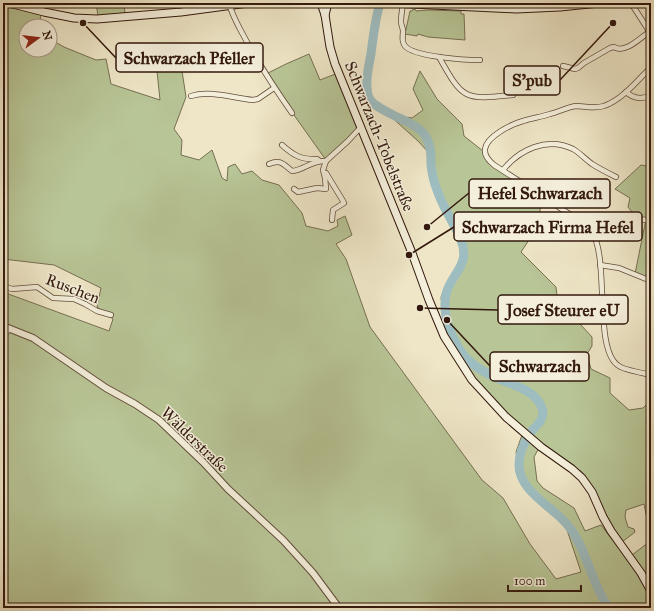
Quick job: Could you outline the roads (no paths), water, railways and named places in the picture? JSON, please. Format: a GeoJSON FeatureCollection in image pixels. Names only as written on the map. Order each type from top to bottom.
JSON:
{"type":"FeatureCollection","features":[{"type":"Feature","properties":{"kind":"main road"},"geometry":{"type":"LineString","coordinates":[[9,3],[44,12],[85,19],[112,18],[248,3]]}},
{"type":"Feature","properties":{"kind":"main road","name":"Schwarzach-Tobelstraße"},"geometry":{"type":"LineString","coordinates":[[320,3],[325,15],[330,47],[335,64],[410,247],[444,336],[472,380],[497,409],[520,430],[541,447],[572,468],[582,478],[592,492],[611,532],[641,573],[651,591]]}},
{"type":"Feature","properties":{"kind":"main road","name":"Schwarzach-Tobelstraße"},"geometry":{"type":"LineString","coordinates":[[325,15],[328,3]]}},
{"type":"Feature","properties":{"kind":"main road"},"geometry":{"type":"LineString","coordinates":[[392,3],[516,6],[596,3]]}},
{"type":"Feature","properties":{"kind":"street"},"geometry":{"type":"LineString","coordinates":[[563,66],[575,69],[578,68],[610,48],[614,47],[617,49],[624,49],[650,33],[631,3]]}},
{"type":"Feature","properties":{"kind":"street"},"geometry":{"type":"LineString","coordinates":[[403,4],[401,21],[403,31],[402,37],[405,46],[414,51],[439,57],[463,60],[480,60]]}},
{"type":"Feature","properties":{"kind":"street"},"geometry":{"type":"LineString","coordinates":[[230,6],[246,41],[274,88],[292,113]]}},
{"type":"Feature","properties":{"kind":"street"},"geometry":{"type":"LineString","coordinates":[[439,57],[450,77],[458,89],[463,93],[477,98],[513,95]]}},
{"type":"Feature","properties":{"kind":"street"},"geometry":{"type":"LineString","coordinates":[[651,67],[626,92],[610,103],[601,107],[576,106],[523,121],[501,131],[494,136],[488,143],[485,150],[488,159],[494,165],[571,215],[591,230],[598,252],[600,265],[606,342],[613,361],[621,368],[651,375]]}},
{"type":"Feature","properties":{"kind":"street"},"geometry":{"type":"LineString","coordinates":[[191,96],[201,93],[210,93],[253,100],[258,99],[274,88]]}},
{"type":"Feature","properties":{"kind":"street"},"geometry":{"type":"LineString","coordinates":[[626,92],[635,98],[651,96]]}},
{"type":"Feature","properties":{"kind":"street"},"geometry":{"type":"LineString","coordinates":[[294,189],[298,192],[317,188],[326,189],[323,170],[326,163],[361,127]]}},
{"type":"Feature","properties":{"kind":"street"},"geometry":{"type":"LineString","coordinates":[[502,170],[510,160],[536,146],[557,143],[574,149],[591,163],[616,178]]}},
{"type":"Feature","properties":{"kind":"street"},"geometry":{"type":"LineString","coordinates":[[282,145],[292,154],[300,158],[317,158],[326,163]]}},
{"type":"Feature","properties":{"kind":"street"},"geometry":{"type":"LineString","coordinates":[[269,164],[282,162],[292,171],[320,161]]}},
{"type":"Feature","properties":{"kind":"street"},"geometry":{"type":"LineString","coordinates":[[326,163],[327,175],[344,201],[344,203],[333,210],[332,220]]}},
{"type":"Feature","properties":{"kind":"street"},"geometry":{"type":"LineString","coordinates":[[591,230],[604,230],[634,218],[651,221]]}},
{"type":"Feature","properties":{"kind":"street"},"geometry":{"type":"LineString","coordinates":[[600,265],[618,268],[651,282]]}},
{"type":"Feature","properties":{"kind":"street","name":"Ruschen"},"geometry":{"type":"LineString","coordinates":[[3,286],[18,289],[37,287],[53,298],[74,299],[96,311],[111,314]]}},
{"type":"Feature","properties":{"kind":"street"},"geometry":{"type":"LineString","coordinates":[[3,334],[7,332],[6,327]]}},
{"type":"Feature","properties":{"kind":"street","name":"Wälderstraße"},"geometry":{"type":"LineString","coordinates":[[6,327],[33,338],[106,388],[135,404],[159,420],[200,459],[228,489],[283,540],[313,573],[339,608]]}},
{"type":"Feature","properties":{"kind":"waterway"},"geometry":{"type":"LineString","coordinates":[[380,3],[375,22],[368,70],[367,92],[373,103],[381,109],[420,130],[426,137],[429,144],[431,168],[435,184],[442,203],[461,240],[464,256],[446,294],[445,309],[450,331],[463,355],[471,363],[501,380],[522,388],[534,396],[539,402],[542,408],[543,416],[526,440],[519,460],[520,473],[529,490],[560,517],[573,532],[584,554],[597,587],[609,608]]}},
{"type":"Feature","properties":{"kind":"place","name":"Schwarzach Pfeller"},"geometry":{"type":"Point","coordinates":[83,23]}},
{"type":"Feature","properties":{"kind":"place","name":"S'pub"},"geometry":{"type":"Point","coordinates":[613,23]}},
{"type":"Feature","properties":{"kind":"place","name":"Hefel Schwarzach"},"geometry":{"type":"Point","coordinates":[427,227]}},
{"type":"Feature","properties":{"kind":"place","name":"Schwarzach Firma Hefel"},"geometry":{"type":"Point","coordinates":[409,255]}},
{"type":"Feature","properties":{"kind":"place","name":"Josef Steurer eU"},"geometry":{"type":"Point","coordinates":[420,308]}},
{"type":"Feature","properties":{"kind":"place","name":"Schwarzach"},"geometry":{"type":"Point","coordinates":[447,320]}}]}
